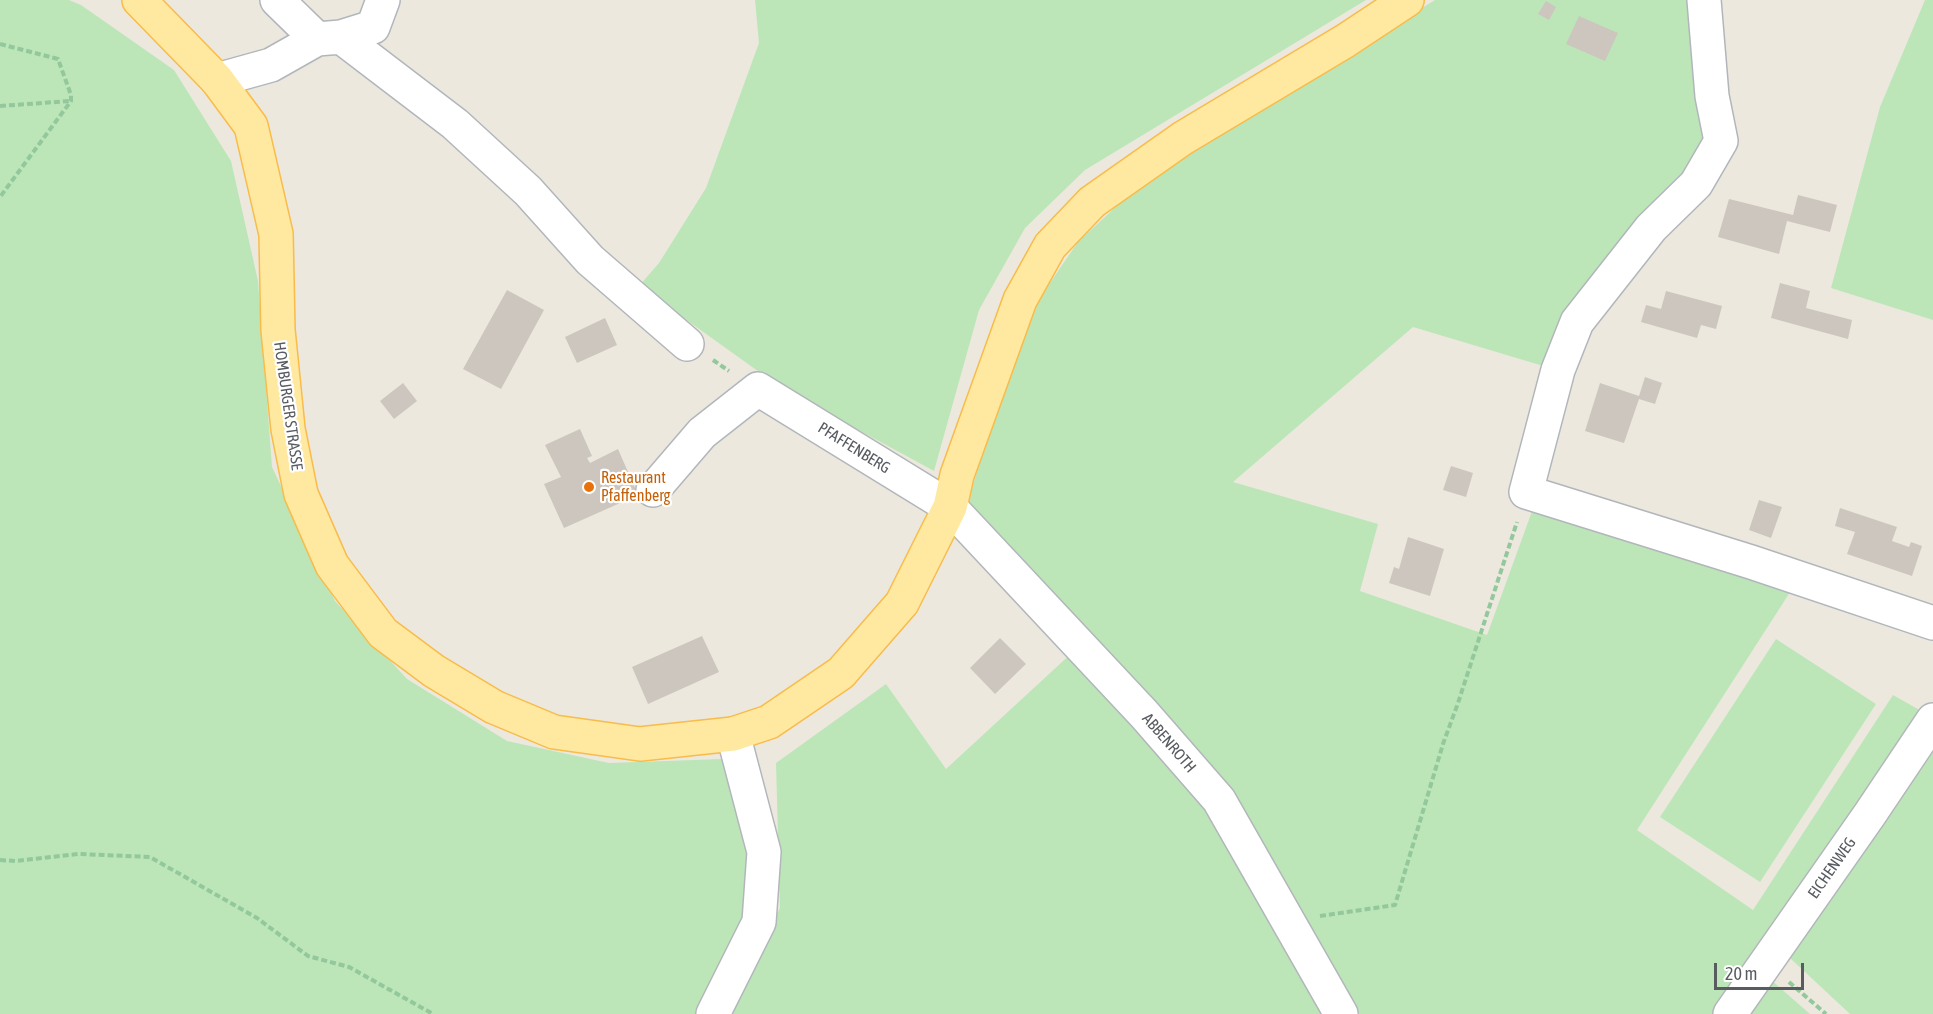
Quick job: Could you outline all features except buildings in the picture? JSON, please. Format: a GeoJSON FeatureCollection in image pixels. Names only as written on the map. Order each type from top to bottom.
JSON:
{"type":"FeatureCollection","features":[{"type":"Feature","properties":{"kind":"main road","name":"HOMBURGER STRASSE"},"geometry":{"type":"LineString","coordinates":[[139,0],[217,80],[251,126],[276,234],[278,330],[288,429],[301,494],[332,566],[383,633],[434,670],[494,707],[554,732],[640,744],[733,734],[769,722],[840,673],[902,603],[950,507],[957,475],[1020,300],[1050,246],[1092,202],[1183,138],[1345,41],[1407,0]]}},
{"type":"Feature","properties":{"kind":"street"},"geometry":{"type":"LineString","coordinates":[[306,19],[373,27],[383,0]]}},
{"type":"Feature","properties":{"kind":"street"},"geometry":{"type":"LineString","coordinates":[[1704,0],[1712,96],[1721,141],[1696,184],[1651,228],[1576,322],[1558,370],[1526,492],[1750,562],[1933,623]]}},
{"type":"Feature","properties":{"kind":"street"},"geometry":{"type":"LineString","coordinates":[[217,80],[271,65],[306,19]]}},
{"type":"Feature","properties":{"kind":"street"},"geometry":{"type":"LineString","coordinates":[[306,19],[455,124],[528,191],[590,260],[687,344]]}},
{"type":"Feature","properties":{"kind":"street"},"geometry":{"type":"LineString","coordinates":[[653,490],[702,433],[758,389]]}},
{"type":"Feature","properties":{"kind":"street","name":"PFAFFENBERG"},"geometry":{"type":"LineString","coordinates":[[758,389],[950,507]]}},
{"type":"Feature","properties":{"kind":"street","name":"ABBENROTH"},"geometry":{"type":"LineString","coordinates":[[950,507],[1144,714],[1219,800],[1341,1014]]}},
{"type":"Feature","properties":{"kind":"street","name":"EICHENWEG"},"geometry":{"type":"LineString","coordinates":[[1730,1014],[1933,720]]}},
{"type":"Feature","properties":{"kind":"street"},"geometry":{"type":"LineString","coordinates":[[713,1014],[759,922],[760,910],[764,852],[733,734]]}},
{"type":"Feature","properties":{"kind":"path"},"geometry":{"type":"LineString","coordinates":[[0,44],[58,59],[71,95],[71,101],[0,197]]}},
{"type":"Feature","properties":{"kind":"path"},"geometry":{"type":"LineString","coordinates":[[0,106],[71,101]]}},
{"type":"Feature","properties":{"kind":"path"},"geometry":{"type":"LineString","coordinates":[[687,344],[758,389]]}},
{"type":"Feature","properties":{"kind":"path"},"geometry":{"type":"LineString","coordinates":[[1288,921],[1395,905],[1443,744],[1526,492]]}},
{"type":"Feature","properties":{"kind":"path"},"geometry":{"type":"LineString","coordinates":[[0,860],[15,861],[78,854],[150,857],[257,918],[308,957],[349,967],[433,1014]]}},
{"type":"Feature","properties":{"kind":"path"},"geometry":{"type":"LineString","coordinates":[[1766,961],[1826,1014]]}},
{"type":"Feature","properties":{"kind":"green space"},"geometry":{"type":"Polygon","coordinates":[[[0,0],[69,0],[81,5],[174,70],[231,161],[258,281],[272,467],[335,601],[407,679],[507,741],[609,763],[722,759],[753,845],[751,923],[702,1014],[0,1014],[0,0]]]}},
{"type":"Feature","properties":{"kind":"green space"},"geometry":{"type":"Polygon","coordinates":[[[755,0],[1366,0],[1085,170],[1025,228],[979,310],[934,471],[783,389],[639,286],[659,263],[706,188],[759,43],[755,0]]]}},
{"type":"Feature","properties":{"kind":"green space"},"geometry":{"type":"Polygon","coordinates":[[[1435,0],[1697,0],[1715,140],[1550,368],[1413,327],[1233,482],[1378,524],[1360,591],[1487,635],[1535,503],[1794,586],[1637,830],[1753,910],[1893,695],[1923,712],[1754,965],[1810,1014],[721,1014],[780,908],[776,763],[886,684],[946,769],[1088,638],[966,507],[1025,319],[1078,242],[1150,175],[1435,0]]]}},
{"type":"Feature","properties":{"kind":"green space"},"geometry":{"type":"Polygon","coordinates":[[[1925,0],[1933,0],[1933,320],[1831,288],[1880,107],[1925,0]]]}},
{"type":"Feature","properties":{"kind":"green space"},"geometry":{"type":"Polygon","coordinates":[[[1776,639],[1876,704],[1760,882],[1660,817],[1776,639]]]}},
{"type":"Feature","properties":{"kind":"green space"},"geometry":{"type":"Polygon","coordinates":[[[1933,709],[1933,1014],[1850,1014],[1776,945],[1933,709]]]}},
{"type":"Feature","properties":{"kind":"place","name":"Restaurant Pfaffenberg"},"geometry":{"type":"Point","coordinates":[589,487]}}]}
